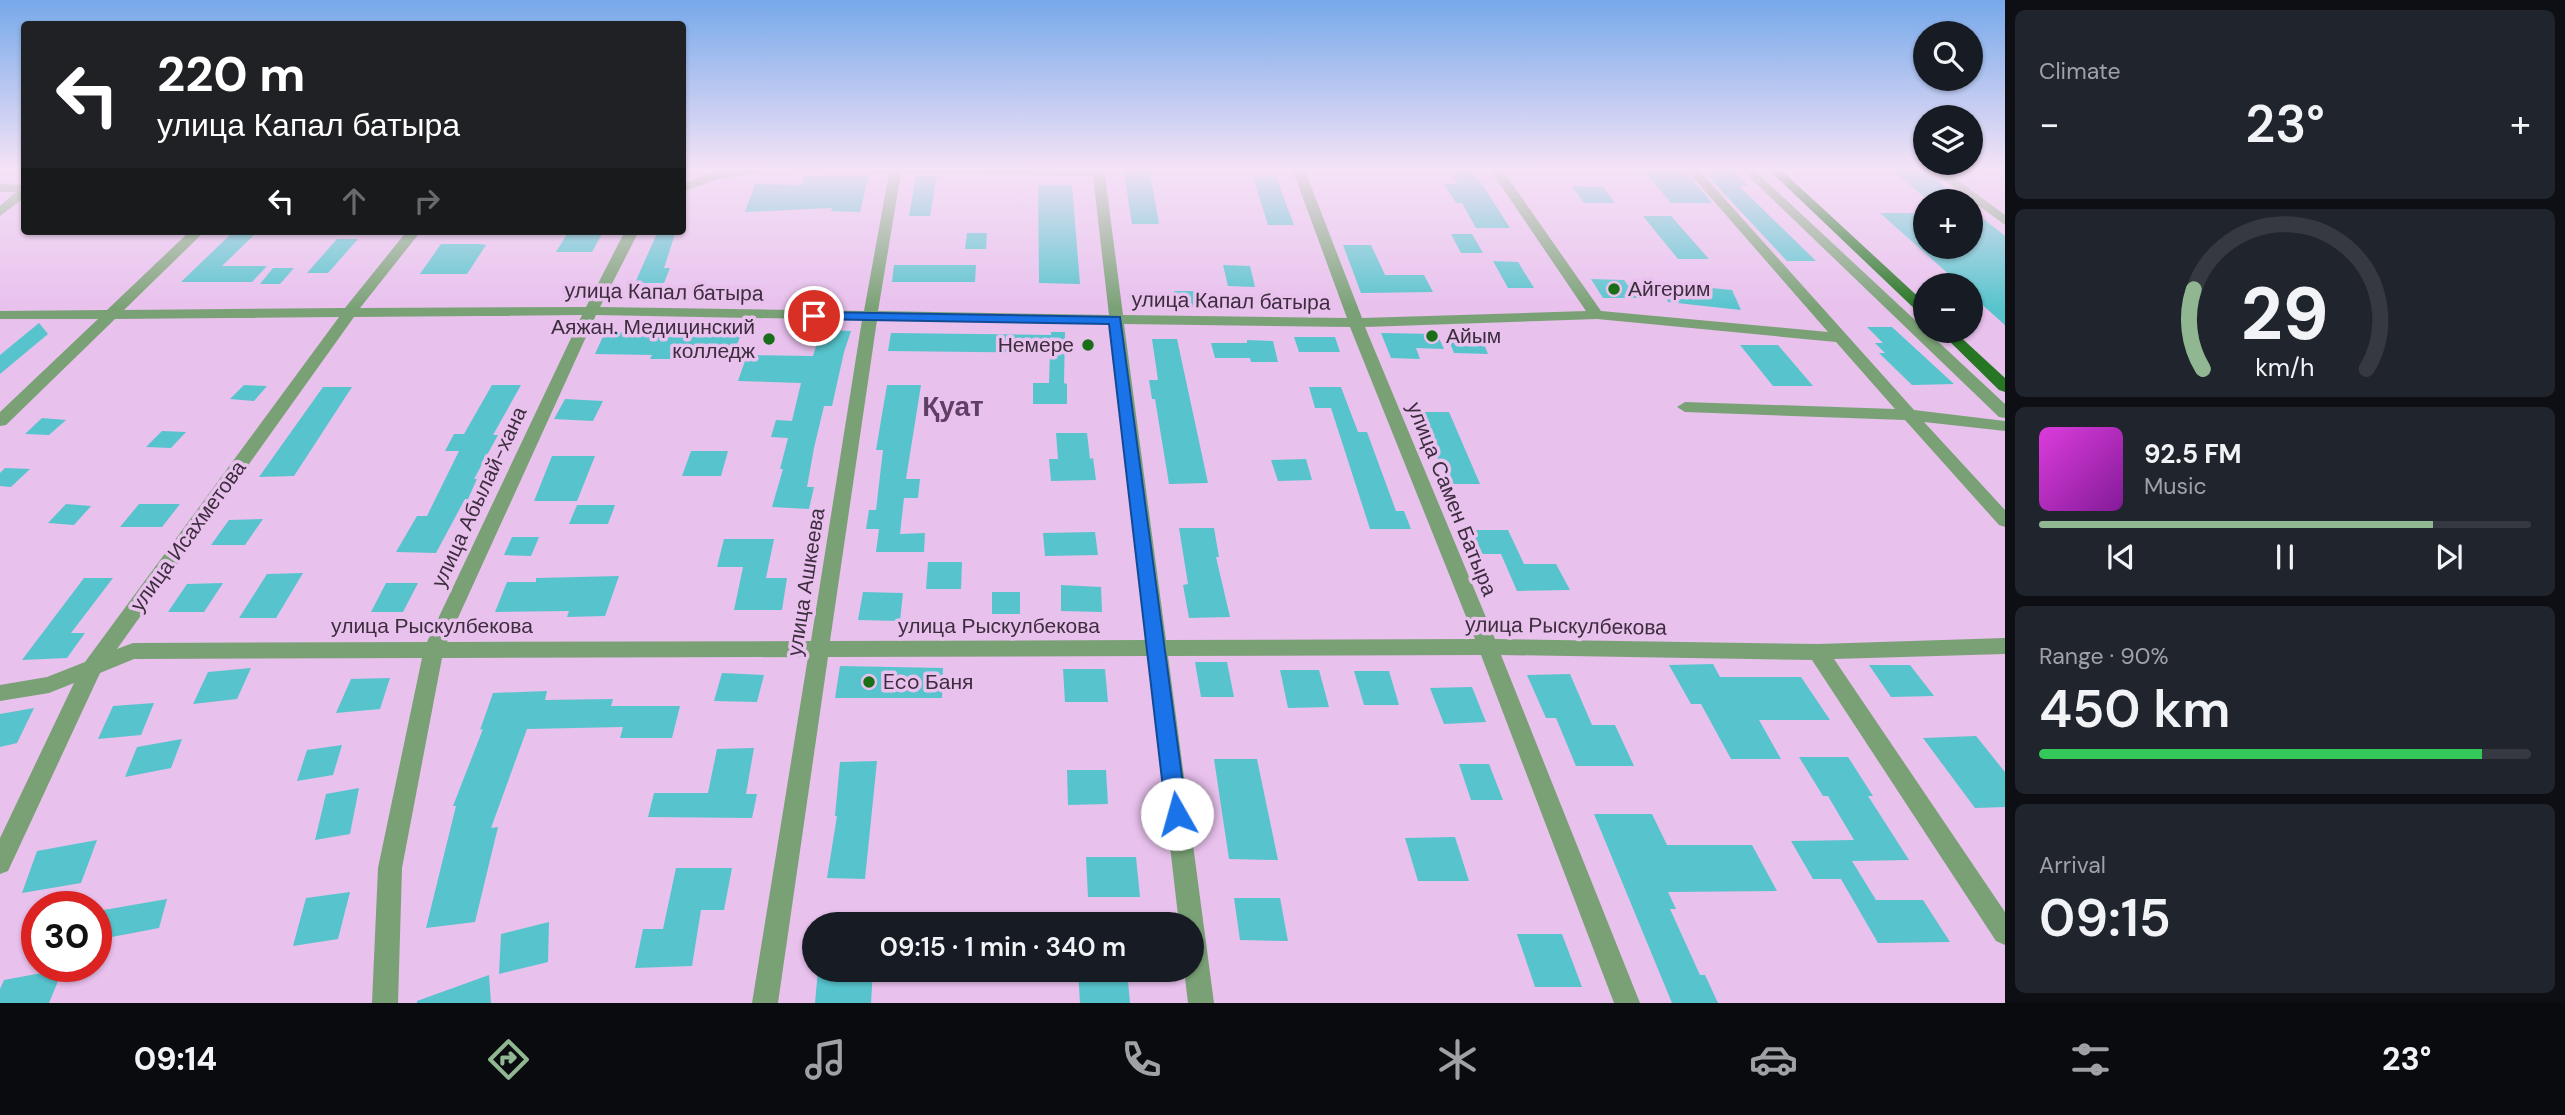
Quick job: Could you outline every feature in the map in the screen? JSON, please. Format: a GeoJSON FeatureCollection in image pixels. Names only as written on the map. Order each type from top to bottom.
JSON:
{"type":"FeatureCollection","features":[{"type":"Feature","properties":{"kind":"main road"},"geometry":{"type":"LineString","coordinates":[[1823,215],[1913,300]]}},
{"type":"Feature","properties":{"kind":"main road"},"geometry":{"type":"LineString","coordinates":[[1959,343],[2005,387]]}},
{"type":"Feature","properties":{"kind":"street","name":"улица Ашкеева"},"geometry":{"type":"LineString","coordinates":[[765,1003],[888,215]]}},
{"type":"Feature","properties":{"kind":"street"},"geometry":{"type":"LineString","coordinates":[[1103,215],[1189,912]]}},
{"type":"Feature","properties":{"kind":"street","name":"улица Самен Батыра"},"geometry":{"type":"LineString","coordinates":[[1316,215],[1356,323],[1488,647],[1626,1003]]}},
{"type":"Feature","properties":{"kind":"street"},"geometry":{"type":"LineString","coordinates":[[1527,215],[1577,290],[1598,315]]}},
{"type":"Feature","properties":{"kind":"street"},"geometry":{"type":"LineString","coordinates":[[1733,215],[2005,521]]}},
{"type":"Feature","properties":{"kind":"street"},"geometry":{"type":"LineString","coordinates":[[1796,215],[2005,413]]}},
{"type":"Feature","properties":{"kind":"street"},"geometry":{"type":"LineString","coordinates":[[0,421],[194,235]]}},
{"type":"Feature","properties":{"kind":"street","name":"улица Исахметова"},"geometry":{"type":"LineString","coordinates":[[0,863],[92,668],[350,312],[411,235]]}},
{"type":"Feature","properties":{"kind":"street","name":"улица Абылай-хана"},"geometry":{"type":"LineString","coordinates":[[385,1003],[390,868],[434,648],[590,312],[630,235]]}},
{"type":"Feature","properties":{"kind":"street","name":"улица Капал батыра"},"geometry":{"type":"LineString","coordinates":[[0,315],[590,312],[1356,323],[1598,315],[1841,338]]}},
{"type":"Feature","properties":{"kind":"street"},"geometry":{"type":"LineString","coordinates":[[1685,407],[1909,415],[2005,426]]}},
{"type":"Feature","properties":{"kind":"street","name":"улица Рыскулбекова"},"geometry":{"type":"LineString","coordinates":[[0,694],[49,685],[133,651],[434,648],[1488,647],[1818,652],[2005,646]]}},
{"type":"Feature","properties":{"kind":"street"},"geometry":{"type":"LineString","coordinates":[[1818,652],[2005,933]]}},
{"type":"Feature","properties":{"kind":"street"},"geometry":{"type":"LineString","coordinates":[[1198,982],[1201,1003]]}},
{"type":"Feature","properties":{"kind":"building"},"geometry":{"type":"Polygon","coordinates":[[[1038,215],[1074,215],[1080,284],[1039,283],[1038,215]]]}},
{"type":"Feature","properties":{"kind":"building"},"geometry":{"type":"Polygon","coordinates":[[[1131,215],[1157,215],[1159,224],[1132,224],[1131,215]]]}},
{"type":"Feature","properties":{"kind":"building"},"geometry":{"type":"Polygon","coordinates":[[[1265,215],[1290,215],[1294,225],[1268,225],[1265,215]]]}},
{"type":"Feature","properties":{"kind":"building"},"geometry":{"type":"Polygon","coordinates":[[[1469,215],[1502,215],[1510,228],[1476,228],[1469,215]]]}},
{"type":"Feature","properties":{"kind":"building"},"geometry":{"type":"Polygon","coordinates":[[[1744,215],[1769,215],[1816,261],[1787,261],[1744,215]]]}},
{"type":"Feature","properties":{"kind":"building"},"geometry":{"type":"Polygon","coordinates":[[[1882,215],[1913,215],[1913,242],[1882,215]]]}},
{"type":"Feature","properties":{"kind":"building"},"geometry":{"type":"Polygon","coordinates":[[[1643,216],[1671,216],[1709,259],[1678,259],[1643,216]]]}},
{"type":"Feature","properties":{"kind":"building"},"geometry":{"type":"Polygon","coordinates":[[[1983,218],[2005,236],[2005,325],[1983,306],[1983,273],[1948,273],[1932,259],[1983,259],[1983,218]]]}},
{"type":"Feature","properties":{"kind":"building"},"geometry":{"type":"Polygon","coordinates":[[[967,233],[987,233],[986,249],[965,249],[967,233]]]}},
{"type":"Feature","properties":{"kind":"building"},"geometry":{"type":"Polygon","coordinates":[[[1451,234],[1472,234],[1483,253],[1461,253],[1451,234]]]}},
{"type":"Feature","properties":{"kind":"building"},"geometry":{"type":"Polygon","coordinates":[[[230,235],[254,235],[222,266],[267,266],[252,282],[181,282],[230,235]]]}},
{"type":"Feature","properties":{"kind":"building"},"geometry":{"type":"Polygon","coordinates":[[[566,235],[601,235],[592,252],[556,252],[566,235]]]}},
{"type":"Feature","properties":{"kind":"building"},"geometry":{"type":"Polygon","coordinates":[[[656,235],[675,235],[664,268],[670,268],[664,283],[635,283],[656,235]]]}},
{"type":"Feature","properties":{"kind":"building"},"geometry":{"type":"Polygon","coordinates":[[[337,239],[358,239],[328,273],[307,273],[337,239]]]}},
{"type":"Feature","properties":{"kind":"building"},"geometry":{"type":"Polygon","coordinates":[[[441,244],[486,245],[467,274],[420,274],[441,244]]]}},
{"type":"Feature","properties":{"kind":"building"},"geometry":{"type":"Polygon","coordinates":[[[1343,245],[1371,245],[1385,275],[1424,275],[1433,292],[1361,293],[1343,245]]]}},
{"type":"Feature","properties":{"kind":"building"},"geometry":{"type":"Polygon","coordinates":[[[1493,261],[1518,262],[1534,288],[1508,288],[1493,261]]]}},
{"type":"Feature","properties":{"kind":"building"},"geometry":{"type":"Polygon","coordinates":[[[894,265],[976,265],[975,282],[892,282],[894,265]]]}},
{"type":"Feature","properties":{"kind":"building"},"geometry":{"type":"Polygon","coordinates":[[[1223,265],[1250,266],[1255,287],[1228,286],[1223,265]]]}},
{"type":"Feature","properties":{"kind":"building"},"geometry":{"type":"Polygon","coordinates":[[[273,268],[294,268],[280,284],[260,284],[273,268]]]}},
{"type":"Feature","properties":{"kind":"building","name":"Айгерим"},"geometry":{"type":"Polygon","coordinates":[[[1591,279],[1624,280],[1637,298],[1603,298],[1591,279]]]}},
{"type":"Feature","properties":{"kind":"building"},"geometry":{"type":"Polygon","coordinates":[[[1660,283],[1732,290],[1741,310],[1668,302],[1660,283]]]}},
{"type":"Feature","properties":{"kind":"building"},"geometry":{"type":"Polygon","coordinates":[[[1174,291],[1201,291],[1205,307],[1177,307],[1174,291]]]}},
{"type":"Feature","properties":{"kind":"building"},"geometry":{"type":"Polygon","coordinates":[[[39,323],[48,334],[0,374],[0,355],[39,323]]]}},
{"type":"Feature","properties":{"kind":"building"},"geometry":{"type":"Polygon","coordinates":[[[1867,327],[1892,327],[1954,384],[1912,385],[1879,353],[1885,353],[1875,343],[1883,343],[1867,327]]]}},
{"type":"Feature","properties":{"kind":"building"},"geometry":{"type":"Polygon","coordinates":[[[821,330],[851,331],[832,406],[824,406],[814,448],[807,487],[814,487],[809,509],[772,507],[783,469],[780,469],[788,438],[771,437],[776,420],[792,421],[801,383],[738,381],[747,355],[813,356],[821,330]]]}},
{"type":"Feature","properties":{"kind":"building"},"geometry":{"type":"Polygon","coordinates":[[[605,332],[741,334],[734,353],[681,351],[678,359],[650,359],[652,355],[595,354],[605,332]]]}},
{"type":"Feature","properties":{"kind":"building"},"geometry":{"type":"Polygon","coordinates":[[[1051,332],[1065,332],[1064,383],[1067,384],[1067,404],[1033,404],[1033,383],[1049,383],[1050,353],[888,351],[891,333],[1051,335],[1051,332]]]}},
{"type":"Feature","properties":{"kind":"building"},"geometry":{"type":"Polygon","coordinates":[[[1381,333],[1437,334],[1444,349],[1416,348],[1420,359],[1391,358],[1381,333]]]}},
{"type":"Feature","properties":{"kind":"building"},"geometry":{"type":"Polygon","coordinates":[[[1447,336],[1481,337],[1488,354],[1454,353],[1447,336]]]}},
{"type":"Feature","properties":{"kind":"building"},"geometry":{"type":"Polygon","coordinates":[[[1294,337],[1335,337],[1340,352],[1299,352],[1294,337]]]}},
{"type":"Feature","properties":{"kind":"building"},"geometry":{"type":"Polygon","coordinates":[[[1152,339],[1177,339],[1208,483],[1169,484],[1155,399],[1152,399],[1149,380],[1158,380],[1152,339]]]}},
{"type":"Feature","properties":{"kind":"building"},"geometry":{"type":"Polygon","coordinates":[[[1247,340],[1273,341],[1278,362],[1251,362],[1250,358],[1215,358],[1211,343],[1247,343],[1247,340]]]}},
{"type":"Feature","properties":{"kind":"building"},"geometry":{"type":"Polygon","coordinates":[[[1740,345],[1778,345],[1813,386],[1773,386],[1740,345]]]}},
{"type":"Feature","properties":{"kind":"building"},"geometry":{"type":"Polygon","coordinates":[[[244,385],[267,386],[254,401],[230,399],[244,385]]]}},
{"type":"Feature","properties":{"kind":"building"},"geometry":{"type":"Polygon","coordinates":[[[492,385],[521,385],[493,435],[498,435],[474,479],[477,479],[468,499],[465,499],[436,553],[396,552],[417,516],[427,516],[459,451],[445,451],[454,434],[464,434],[492,385]]]}},
{"type":"Feature","properties":{"kind":"building"},"geometry":{"type":"Polygon","coordinates":[[[887,385],[921,385],[906,479],[920,479],[918,498],[904,498],[900,534],[925,533],[924,552],[876,552],[879,529],[866,529],[869,510],[876,510],[883,450],[876,450],[887,385]]]}},
{"type":"Feature","properties":{"kind":"building"},"geometry":{"type":"Polygon","coordinates":[[[323,387],[352,387],[294,476],[259,477],[323,387]]]}},
{"type":"Feature","properties":{"kind":"building"},"geometry":{"type":"Polygon","coordinates":[[[1309,387],[1341,387],[1358,432],[1367,432],[1396,511],[1404,511],[1411,529],[1370,529],[1331,408],[1315,408],[1309,387]]]}},
{"type":"Feature","properties":{"kind":"building"},"geometry":{"type":"Polygon","coordinates":[[[565,399],[603,401],[593,421],[554,419],[565,399]]]}},
{"type":"Feature","properties":{"kind":"building"},"geometry":{"type":"Polygon","coordinates":[[[1416,412],[1449,412],[1480,484],[1448,484],[1431,442],[1427,442],[1416,412]]]}},
{"type":"Feature","properties":{"kind":"building"},"geometry":{"type":"Polygon","coordinates":[[[42,418],[66,420],[49,435],[25,434],[42,418]]]}},
{"type":"Feature","properties":{"kind":"building"},"geometry":{"type":"Polygon","coordinates":[[[162,431],[186,432],[171,448],[146,447],[162,431]]]}},
{"type":"Feature","properties":{"kind":"building"},"geometry":{"type":"Polygon","coordinates":[[[1056,433],[1087,433],[1096,480],[1051,481],[1049,459],[1058,459],[1056,433]]]}},
{"type":"Feature","properties":{"kind":"building"},"geometry":{"type":"Polygon","coordinates":[[[691,451],[728,451],[721,476],[682,476],[691,451]]]}},
{"type":"Feature","properties":{"kind":"building"},"geometry":{"type":"Polygon","coordinates":[[[552,456],[595,456],[577,501],[534,501],[552,456]]]}},
{"type":"Feature","properties":{"kind":"building"},"geometry":{"type":"Polygon","coordinates":[[[1306,459],[1312,480],[1278,481],[1271,460],[1306,459]]]}},
{"type":"Feature","properties":{"kind":"building"},"geometry":{"type":"Polygon","coordinates":[[[5,468],[30,469],[11,487],[0,486],[0,473],[5,468]]]}},
{"type":"Feature","properties":{"kind":"building"},"geometry":{"type":"Polygon","coordinates":[[[66,504],[91,506],[74,525],[48,523],[66,504]]]}},
{"type":"Feature","properties":{"kind":"building"},"geometry":{"type":"Polygon","coordinates":[[[139,504],[180,504],[162,527],[120,527],[139,504]]]}},
{"type":"Feature","properties":{"kind":"building"},"geometry":{"type":"Polygon","coordinates":[[[577,505],[615,505],[608,524],[569,524],[577,505]]]}},
{"type":"Feature","properties":{"kind":"building"},"geometry":{"type":"Polygon","coordinates":[[[263,519],[245,545],[211,545],[229,520],[263,519]]]}},
{"type":"Feature","properties":{"kind":"building"},"geometry":{"type":"Polygon","coordinates":[[[1179,528],[1214,528],[1219,557],[1216,557],[1230,617],[1189,618],[1183,585],[1188,584],[1179,528]]]}},
{"type":"Feature","properties":{"kind":"building"},"geometry":{"type":"Polygon","coordinates":[[[1462,530],[1508,530],[1524,564],[1556,564],[1570,590],[1517,591],[1501,554],[1473,554],[1462,530]]]}},
{"type":"Feature","properties":{"kind":"building"},"geometry":{"type":"Polygon","coordinates":[[[1095,532],[1098,555],[1045,556],[1043,533],[1095,532]]]}},
{"type":"Feature","properties":{"kind":"building"},"geometry":{"type":"Polygon","coordinates":[[[512,537],[539,537],[531,556],[504,555],[512,537]]]}},
{"type":"Feature","properties":{"kind":"building"},"geometry":{"type":"Polygon","coordinates":[[[724,539],[774,539],[766,578],[787,578],[782,610],[734,610],[743,567],[717,567],[724,539]]]}},
{"type":"Feature","properties":{"kind":"building"},"geometry":{"type":"Polygon","coordinates":[[[928,562],[962,562],[961,589],[926,589],[928,562]]]}},
{"type":"Feature","properties":{"kind":"building"},"geometry":{"type":"Polygon","coordinates":[[[303,573],[276,618],[239,618],[267,574],[303,573]]]}},
{"type":"Feature","properties":{"kind":"building"},"geometry":{"type":"Polygon","coordinates":[[[619,576],[605,616],[567,617],[569,611],[495,612],[507,582],[536,582],[536,578],[619,576]]]}},
{"type":"Feature","properties":{"kind":"building"},"geometry":{"type":"Polygon","coordinates":[[[84,578],[113,578],[71,633],[85,633],[67,658],[22,660],[84,578]]]}},
{"type":"Feature","properties":{"kind":"building"},"geometry":{"type":"Polygon","coordinates":[[[223,583],[204,612],[168,612],[187,584],[223,583]]]}},
{"type":"Feature","properties":{"kind":"building"},"geometry":{"type":"Polygon","coordinates":[[[386,583],[418,583],[403,612],[371,612],[386,583]]]}},
{"type":"Feature","properties":{"kind":"building"},"geometry":{"type":"Polygon","coordinates":[[[1061,585],[1101,587],[1102,612],[1061,611],[1061,585]]]}},
{"type":"Feature","properties":{"kind":"building"},"geometry":{"type":"Polygon","coordinates":[[[863,592],[903,593],[900,621],[858,620],[863,592]]]}},
{"type":"Feature","properties":{"kind":"building"},"geometry":{"type":"Polygon","coordinates":[[[992,592],[1020,592],[1020,614],[992,614],[992,592]]]}},
{"type":"Feature","properties":{"kind":"building"},"geometry":{"type":"Polygon","coordinates":[[[1195,662],[1227,662],[1234,697],[1201,697],[1195,662]]]}},
{"type":"Feature","properties":{"kind":"building"},"geometry":{"type":"Polygon","coordinates":[[[1713,664],[1720,677],[1801,677],[1830,720],[1759,720],[1781,759],[1731,759],[1701,704],[1691,704],[1669,665],[1713,664]]]}},
{"type":"Feature","properties":{"kind":"building"},"geometry":{"type":"Polygon","coordinates":[[[1869,665],[1910,665],[1934,696],[1891,697],[1869,665]]]}},
{"type":"Feature","properties":{"kind":"building","name":"Eco Баня"},"geometry":{"type":"Polygon","coordinates":[[[840,666],[943,668],[942,698],[835,698],[840,666]]]}},
{"type":"Feature","properties":{"kind":"building"},"geometry":{"type":"Polygon","coordinates":[[[251,668],[237,699],[193,704],[208,672],[251,668]]]}},
{"type":"Feature","properties":{"kind":"building"},"geometry":{"type":"Polygon","coordinates":[[[1063,669],[1105,669],[1108,702],[1065,702],[1063,669]]]}},
{"type":"Feature","properties":{"kind":"building"},"geometry":{"type":"Polygon","coordinates":[[[1280,670],[1319,670],[1329,707],[1288,708],[1280,670]]]}},
{"type":"Feature","properties":{"kind":"building"},"geometry":{"type":"Polygon","coordinates":[[[1354,671],[1389,671],[1399,705],[1364,705],[1354,671]]]}},
{"type":"Feature","properties":{"kind":"building"},"geometry":{"type":"Polygon","coordinates":[[[722,673],[764,675],[757,702],[714,701],[722,673]]]}},
{"type":"Feature","properties":{"kind":"building"},"geometry":{"type":"Polygon","coordinates":[[[1570,674],[1592,725],[1615,725],[1634,766],[1576,766],[1556,718],[1546,718],[1527,675],[1570,674]]]}},
{"type":"Feature","properties":{"kind":"building"},"geometry":{"type":"Polygon","coordinates":[[[390,678],[380,709],[336,713],[351,679],[390,678]]]}},
{"type":"Feature","properties":{"kind":"building"},"geometry":{"type":"Polygon","coordinates":[[[1472,687],[1486,722],[1444,724],[1430,688],[1472,687]]]}},
{"type":"Feature","properties":{"kind":"building"},"geometry":{"type":"Polygon","coordinates":[[[547,691],[545,700],[613,699],[611,706],[680,706],[672,738],[620,738],[623,727],[527,729],[491,828],[498,827],[475,922],[426,928],[456,806],[453,806],[483,729],[480,730],[493,693],[547,691]]]}},
{"type":"Feature","properties":{"kind":"building"},"geometry":{"type":"Polygon","coordinates":[[[154,703],[141,735],[98,739],[113,706],[154,703]]]}},
{"type":"Feature","properties":{"kind":"building"},"geometry":{"type":"Polygon","coordinates":[[[34,708],[17,743],[0,747],[0,714],[34,708]]]}},
{"type":"Feature","properties":{"kind":"building"},"geometry":{"type":"Polygon","coordinates":[[[1976,736],[2005,772],[2005,807],[1975,808],[1923,738],[1976,736]]]}},
{"type":"Feature","properties":{"kind":"building"},"geometry":{"type":"Polygon","coordinates":[[[182,739],[171,768],[125,777],[137,747],[182,739]]]}},
{"type":"Feature","properties":{"kind":"building"},"geometry":{"type":"Polygon","coordinates":[[[342,745],[333,775],[297,781],[307,750],[342,745]]]}},
{"type":"Feature","properties":{"kind":"building"},"geometry":{"type":"Polygon","coordinates":[[[754,748],[746,794],[757,794],[752,818],[648,817],[654,793],[708,793],[717,749],[754,748]]]}},
{"type":"Feature","properties":{"kind":"building"},"geometry":{"type":"Polygon","coordinates":[[[1799,757],[1848,757],[1873,796],[1868,796],[1909,860],[1852,861],[1876,900],[1923,900],[1950,942],[1878,943],[1841,879],[1813,879],[1791,841],[1854,840],[1828,796],[1823,796],[1799,757]]]}},
{"type":"Feature","properties":{"kind":"building"},"geometry":{"type":"Polygon","coordinates":[[[1214,759],[1257,759],[1278,860],[1229,859],[1214,759]]]}},
{"type":"Feature","properties":{"kind":"building"},"geometry":{"type":"Polygon","coordinates":[[[877,761],[865,879],[827,878],[837,816],[840,762],[877,761]]]}},
{"type":"Feature","properties":{"kind":"building"},"geometry":{"type":"Polygon","coordinates":[[[1459,764],[1489,764],[1503,800],[1471,800],[1459,764]]]}},
{"type":"Feature","properties":{"kind":"building"},"geometry":{"type":"Polygon","coordinates":[[[1067,770],[1106,770],[1108,804],[1068,805],[1067,770]]]}},
{"type":"Feature","properties":{"kind":"building"},"geometry":{"type":"Polygon","coordinates":[[[359,788],[350,834],[315,840],[326,794],[359,788]]]}},
{"type":"Feature","properties":{"kind":"building"},"geometry":{"type":"Polygon","coordinates":[[[1594,814],[1652,814],[1667,845],[1752,845],[1777,891],[1668,892],[1676,909],[1670,909],[1700,975],[1705,975],[1718,1003],[1672,1003],[1594,814]]]}},
{"type":"Feature","properties":{"kind":"building"},"geometry":{"type":"Polygon","coordinates":[[[1455,837],[1469,881],[1418,881],[1405,838],[1455,837]]]}},
{"type":"Feature","properties":{"kind":"building"},"geometry":{"type":"Polygon","coordinates":[[[97,840],[81,883],[23,891],[37,851],[97,840]]]}},
{"type":"Feature","properties":{"kind":"building"},"geometry":{"type":"Polygon","coordinates":[[[1086,857],[1136,857],[1140,897],[1088,897],[1086,857]]]}},
{"type":"Feature","properties":{"kind":"building"},"geometry":{"type":"Polygon","coordinates":[[[676,868],[732,868],[724,910],[701,910],[692,966],[635,968],[643,929],[663,929],[676,868]]]}},
{"type":"Feature","properties":{"kind":"building"},"geometry":{"type":"Polygon","coordinates":[[[350,892],[338,939],[293,946],[306,898],[350,892]]]}},
{"type":"Feature","properties":{"kind":"building"},"geometry":{"type":"Polygon","coordinates":[[[1234,898],[1280,898],[1288,941],[1240,940],[1234,898]]]}},
{"type":"Feature","properties":{"kind":"building"},"geometry":{"type":"Polygon","coordinates":[[[167,899],[159,928],[112,937],[112,909],[167,899]]]}},
{"type":"Feature","properties":{"kind":"building"},"geometry":{"type":"Polygon","coordinates":[[[549,922],[548,962],[499,974],[501,934],[549,922]]]}},
{"type":"Feature","properties":{"kind":"building"},"geometry":{"type":"Polygon","coordinates":[[[1517,934],[1562,934],[1582,987],[1535,987],[1517,934]]]}},
{"type":"Feature","properties":{"kind":"building"},"geometry":{"type":"Polygon","coordinates":[[[489,975],[491,1003],[417,1003],[417,1001],[489,975]]]}},
{"type":"Feature","properties":{"kind":"building"},"geometry":{"type":"Polygon","coordinates":[[[21,977],[21,982],[58,982],[49,1003],[0,1003],[0,989],[4,980],[21,977]]]}},
{"type":"Feature","properties":{"kind":"building"},"geometry":{"type":"Polygon","coordinates":[[[817,982],[872,982],[871,1003],[815,1003],[817,982]]]}},
{"type":"Feature","properties":{"kind":"building"},"geometry":{"type":"Polygon","coordinates":[[[1079,982],[1128,982],[1130,1003],[1080,1003],[1079,982]]]}},
{"type":"Feature","properties":{"kind":"place","name":"Айгерим"},"geometry":{"type":"Point","coordinates":[1614,289]}},
{"type":"Feature","properties":{"kind":"place","name":"Айым"},"geometry":{"type":"Point","coordinates":[1432,336]}},
{"type":"Feature","properties":{"kind":"place","name":"Аяжан. Медицинский колледж"},"geometry":{"type":"Point","coordinates":[769,339]}},
{"type":"Feature","properties":{"kind":"place","name":"Немере"},"geometry":{"type":"Point","coordinates":[1088,345]}},
{"type":"Feature","properties":{"kind":"place","name":"Eco Баня"},"geometry":{"type":"Point","coordinates":[869,682]}},
{"type":"Feature","properties":{"kind":"district","name":"Қуат"},"geometry":{"type":"Point","coordinates":[953,406]}},
{"type":"Feature","properties":{"kind":"route"},"geometry":{"type":"LineString","coordinates":[[814,316],[1115,320],[1177,814]]}}]}
